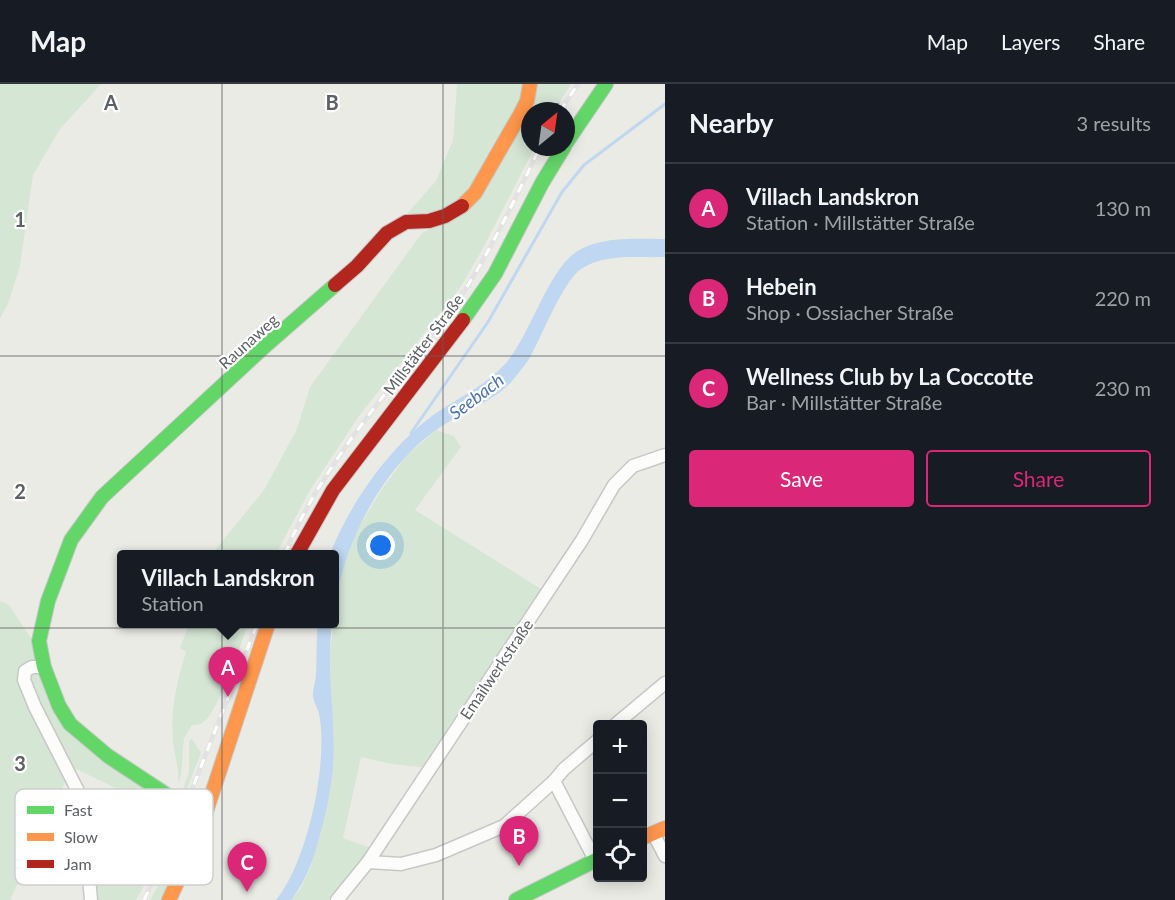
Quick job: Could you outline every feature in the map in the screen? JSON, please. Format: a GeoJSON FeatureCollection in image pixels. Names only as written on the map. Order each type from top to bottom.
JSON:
{"type":"FeatureCollection","features":[{"type":"Feature","properties":{"kind":"street","name":"Raunaweg"},"geometry":{"type":"LineString","coordinates":[[158,789],[108,756],[70,724],[59,706],[44,667],[39,641],[48,601],[71,540],[102,497],[264,347],[357,266],[387,233],[406,222],[429,221],[445,216],[468,201],[475,193],[521,113],[530,84]]}},
{"type":"Feature","properties":{"kind":"street","name":"Millstätter Straße"},"geometry":{"type":"LineString","coordinates":[[575,130],[606,84]]}},
{"type":"Feature","properties":{"kind":"street","name":"Millstätter Straße"},"geometry":{"type":"LineString","coordinates":[[300,550],[333,490],[455,331],[495,274],[558,156]]}},
{"type":"Feature","properties":{"kind":"street","name":"Emailwerkstraße"},"geometry":{"type":"LineString","coordinates":[[337,900],[368,862],[582,540],[614,485],[633,466],[665,455]]}},
{"type":"Feature","properties":{"kind":"street"},"geometry":{"type":"LineString","coordinates":[[213,791],[267,628]]}},
{"type":"Feature","properties":{"kind":"street"},"geometry":{"type":"LineString","coordinates":[[44,667],[32,666],[26,671],[24,680],[35,707],[77,789]]}},
{"type":"Feature","properties":{"kind":"street"},"geometry":{"type":"LineString","coordinates":[[621,720],[665,683]]}},
{"type":"Feature","properties":{"kind":"street"},"geometry":{"type":"LineString","coordinates":[[368,862],[401,864],[436,855],[504,826],[593,744]]}},
{"type":"Feature","properties":{"kind":"street"},"geometry":{"type":"LineString","coordinates":[[554,781],[593,853]]}},
{"type":"Feature","properties":{"kind":"street"},"geometry":{"type":"LineString","coordinates":[[653,833],[665,856]]}},
{"type":"Feature","properties":{"kind":"street"},"geometry":{"type":"LineString","coordinates":[[516,900],[593,861]]}},
{"type":"Feature","properties":{"kind":"street"},"geometry":{"type":"LineString","coordinates":[[90,885],[91,900]]}},
{"type":"Feature","properties":{"kind":"street"},"geometry":{"type":"LineString","coordinates":[[169,900],[176,885]]}},
{"type":"Feature","properties":{"kind":"green space"},"geometry":{"type":"Polygon","coordinates":[[[0,84],[101,84],[60,129],[33,175],[20,266],[8,304],[0,318],[0,84]]]}},
{"type":"Feature","properties":{"kind":"green space"},"geometry":{"type":"Polygon","coordinates":[[[457,84],[523,84],[520,104],[466,194],[434,214],[405,216],[436,181],[453,140],[457,84]]]}},
{"type":"Feature","properties":{"kind":"green space"},"geometry":{"type":"Polygon","coordinates":[[[533,84],[571,84],[560,102],[523,102],[533,84]]]}},
{"type":"Feature","properties":{"kind":"green space"},"geometry":{"type":"Polygon","coordinates":[[[521,106],[521,156],[530,156],[460,288],[359,416],[310,490],[278,550],[216,550],[264,490],[297,429],[310,387],[422,233],[464,209],[521,106]]]}},
{"type":"Feature","properties":{"kind":"green space"},"geometry":{"type":"Polygon","coordinates":[[[436,430],[454,436],[461,447],[415,510],[541,589],[422,767],[391,764],[361,757],[343,838],[371,848],[328,900],[291,900],[301,888],[311,866],[329,795],[333,752],[330,653],[333,628],[339,628],[339,578],[356,532],[382,489],[407,455],[436,430]]]}},
{"type":"Feature","properties":{"kind":"green space"},"geometry":{"type":"Polygon","coordinates":[[[0,601],[9,605],[36,646],[46,690],[150,789],[118,789],[72,767],[62,789],[15,789],[15,885],[17,885],[10,900],[0,900],[0,601]]]}},
{"type":"Feature","properties":{"kind":"green space"},"geometry":{"type":"Polygon","coordinates":[[[188,628],[247,628],[215,707],[202,723],[192,725],[184,738],[181,775],[178,784],[172,718],[177,685],[186,652],[180,648],[188,628]]]}},
{"type":"Feature","properties":{"kind":"green space"},"geometry":{"type":"Polygon","coordinates":[[[192,739],[201,753],[187,789],[183,789],[189,772],[189,741],[192,739]]]}},
{"type":"Feature","properties":{"kind":"green space"},"geometry":{"type":"Polygon","coordinates":[[[93,885],[144,885],[136,900],[94,900],[93,885]]]}},
{"type":"Feature","properties":{"kind":"green space"},"geometry":{"type":"Polygon","coordinates":[[[158,885],[168,885],[161,900],[150,900],[158,885]]]}},
{"type":"Feature","properties":{"kind":"water","name":"Seebach"},"geometry":{"type":"Polygon","coordinates":[[[631,239],[665,239],[665,257],[611,258],[590,264],[574,275],[529,359],[512,381],[497,395],[436,430],[399,464],[383,486],[356,533],[339,583],[339,550],[332,550],[361,494],[389,456],[422,424],[483,383],[506,363],[523,337],[557,273],[576,252],[596,243],[631,239]]]}},
{"type":"Feature","properties":{"kind":"water"},"geometry":{"type":"Polygon","coordinates":[[[318,628],[332,628],[330,659],[334,748],[331,784],[317,846],[305,878],[291,900],[276,900],[287,883],[306,838],[318,784],[321,734],[319,714],[313,694],[316,677],[318,628]]]}},
{"type":"Feature","properties":{"kind":"waterway"},"geometry":{"type":"LineString","coordinates":[[411,433],[488,322],[562,192],[584,165],[665,104]]}},
{"type":"Feature","properties":{"kind":"railway"},"geometry":{"type":"LineString","coordinates":[[566,102],[578,84]]}},
{"type":"Feature","properties":{"kind":"railway"},"geometry":{"type":"LineString","coordinates":[[287,550],[311,501],[342,451],[471,281],[536,156]]}},
{"type":"Feature","properties":{"kind":"railway"},"geometry":{"type":"LineString","coordinates":[[192,789],[255,628]]}},
{"type":"Feature","properties":{"kind":"railway"},"geometry":{"type":"LineString","coordinates":[[144,900],[151,885]]}},
{"type":"Feature","properties":{"kind":"traffic: fast"},"geometry":{"type":"LineString","coordinates":[[575,130],[606,84]]}},
{"type":"Feature","properties":{"kind":"traffic: fast"},"geometry":{"type":"LineString","coordinates":[[463,320],[495,274],[558,156]]}},
{"type":"Feature","properties":{"kind":"traffic: fast"},"geometry":{"type":"LineString","coordinates":[[158,789],[108,756],[70,724],[59,706],[44,667],[39,641],[48,601],[71,540],[102,497],[264,347],[335,285]]}},
{"type":"Feature","properties":{"kind":"traffic: fast"},"geometry":{"type":"LineString","coordinates":[[516,900],[593,862]]}},
{"type":"Feature","properties":{"kind":"traffic: slow"},"geometry":{"type":"LineString","coordinates":[[462,206],[475,193],[521,113],[527,101],[530,84]]}},
{"type":"Feature","properties":{"kind":"traffic: slow"},"geometry":{"type":"LineString","coordinates":[[213,791],[267,628]]}},
{"type":"Feature","properties":{"kind":"traffic: slow"},"geometry":{"type":"LineString","coordinates":[[647,836],[665,828]]}},
{"type":"Feature","properties":{"kind":"traffic: slow"},"geometry":{"type":"LineString","coordinates":[[169,900],[176,885]]}},
{"type":"Feature","properties":{"kind":"traffic: jam"},"geometry":{"type":"LineString","coordinates":[[335,285],[357,266],[387,233],[406,222],[429,221],[445,216],[462,206]]}},
{"type":"Feature","properties":{"kind":"traffic: jam"},"geometry":{"type":"LineString","coordinates":[[299,550],[333,490],[463,320]]}},
{"type":"Feature","properties":{"kind":"place","name":"Villach Landskron"},"geometry":{"type":"Point","coordinates":[228,697]}},
{"type":"Feature","properties":{"kind":"place","name":"Hebein"},"geometry":{"type":"Point","coordinates":[519,866]}},
{"type":"Feature","properties":{"kind":"place","name":"Wellness Club by La Coccotte"},"geometry":{"type":"Point","coordinates":[247,892]}}]}
